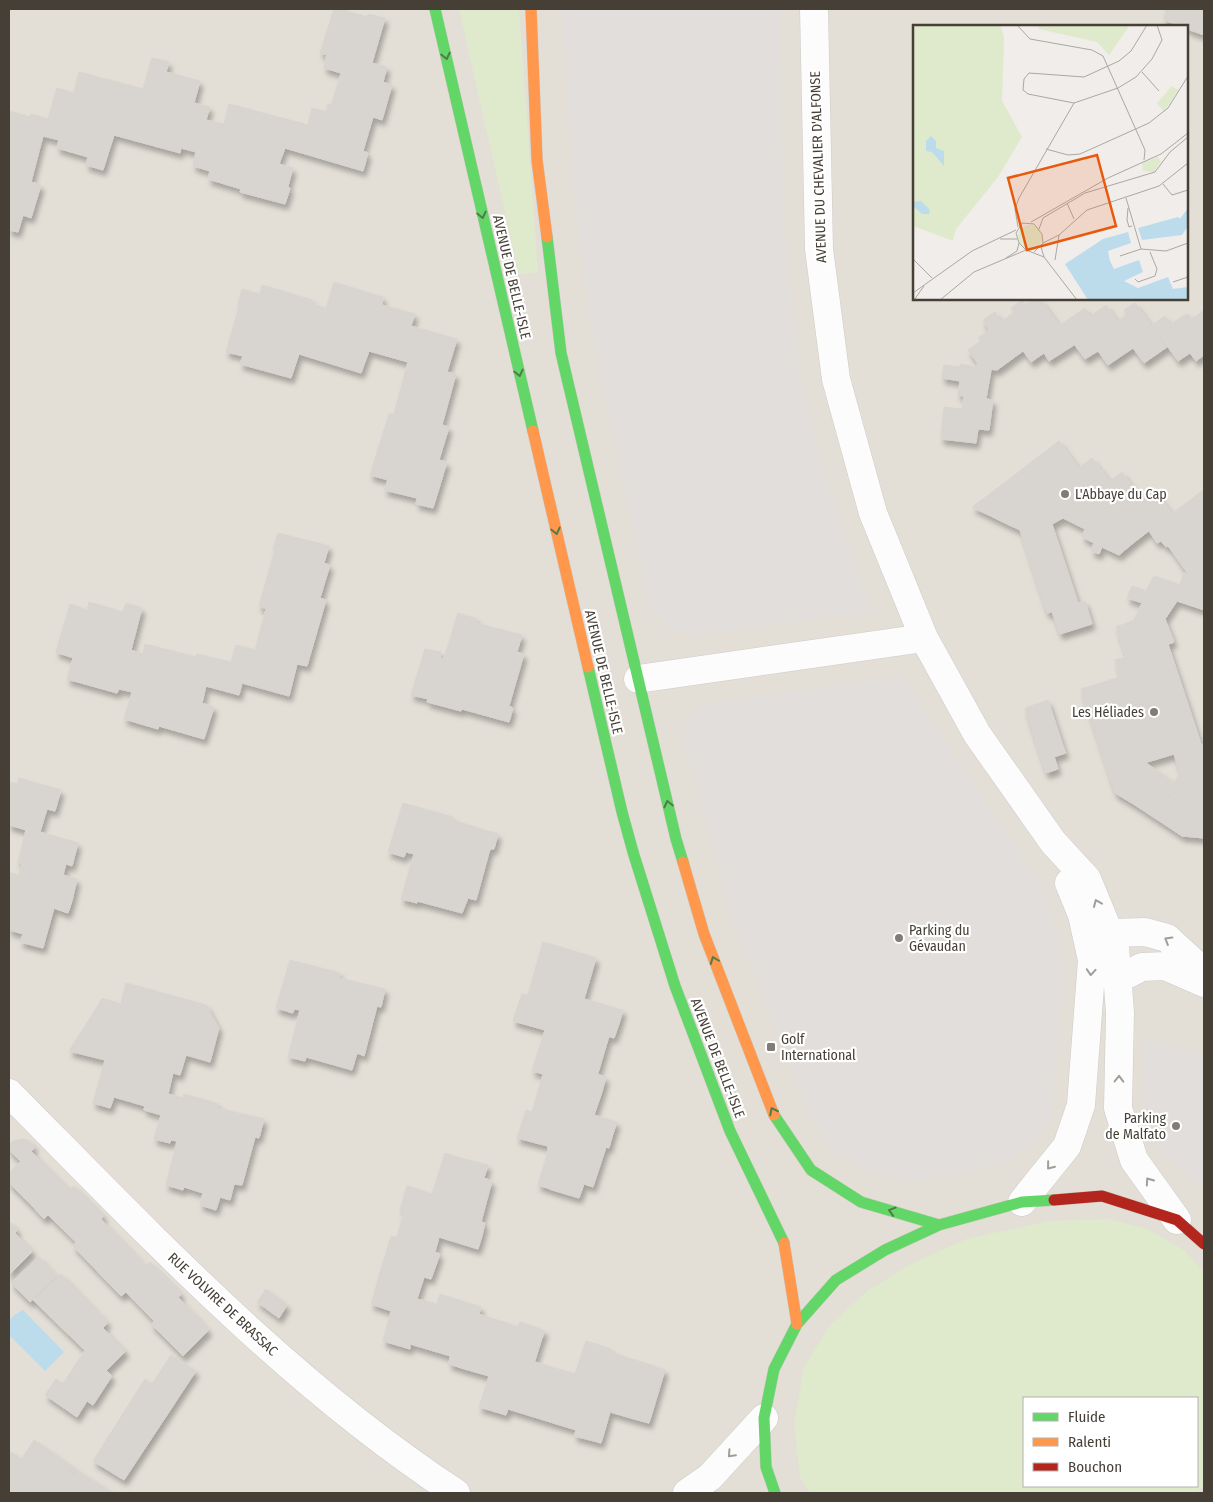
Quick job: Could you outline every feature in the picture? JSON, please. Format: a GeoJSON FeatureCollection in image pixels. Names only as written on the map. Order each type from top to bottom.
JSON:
{"type":"FeatureCollection","features":[{"type":"Feature","properties":{"kind":"street","name":"AVENUE DE BELLE-ISLE"},"geometry":{"type":"LineString","coordinates":[[434,9],[622,812],[633,852],[675,986],[727,1122],[784,1244],[797,1324]]}},
{"type":"Feature","properties":{"kind":"street"},"geometry":{"type":"LineString","coordinates":[[531,9],[537,160],[562,353],[676,839],[704,934],[773,1113],[812,1170],[861,1202],[939,1225]]}},
{"type":"Feature","properties":{"kind":"street","name":"AVENUE DU CHEVALIER D'ALFONSE"},"geometry":{"type":"LineString","coordinates":[[814,9],[819,249],[836,379],[873,513],[924,638],[976,734],[1053,842],[1087,879],[1116,947],[1120,1013],[1118,1108],[1134,1160],[1177,1220]]}},
{"type":"Feature","properties":{"kind":"street"},"geometry":{"type":"LineString","coordinates":[[638,679],[924,638]]}},
{"type":"Feature","properties":{"kind":"street","name":"AVENUE DU CHEVALIER D'ALFONSE"},"geometry":{"type":"LineString","coordinates":[[1022,1202],[1067,1146],[1082,1105],[1092,960],[1082,915],[1053,842]]}},
{"type":"Feature","properties":{"kind":"street"},"geometry":{"type":"LineString","coordinates":[[1110,933],[1145,932],[1167,938],[1204,972]]}},
{"type":"Feature","properties":{"kind":"street"},"geometry":{"type":"LineString","coordinates":[[1118,979],[1142,967],[1166,966],[1204,983]]}},
{"type":"Feature","properties":{"kind":"street","name":"RUE VOLVIRE DE BRASSAC"},"geometry":{"type":"LineString","coordinates":[[9,1093],[213,1297],[272,1352],[352,1418],[456,1493]]}},
{"type":"Feature","properties":{"kind":"street"},"geometry":{"type":"LineString","coordinates":[[774,1493],[766,1467],[764,1418],[774,1369],[797,1324],[836,1280],[885,1250],[939,1225],[1022,1202],[1102,1196],[1177,1220],[1204,1244]]}},
{"type":"Feature","properties":{"kind":"street"},"geometry":{"type":"LineString","coordinates":[[687,1493],[710,1477],[764,1418]]}},
{"type":"Feature","properties":{"kind":"shaded area"},"geometry":{"type":"Polygon","coordinates":[[[9,9],[1204,9],[1204,1493],[9,1493],[9,9]]]}},
{"type":"Feature","properties":{"kind":"shaded area"},"geometry":{"type":"Polygon","coordinates":[[[562,9],[779,9],[785,253],[802,387],[838,520],[872,611],[699,635],[671,630],[650,609],[593,337],[575,203],[562,9]]]}},
{"type":"Feature","properties":{"kind":"shaded area","name":"Parking du Gévaudan"},"geometry":{"type":"Polygon","coordinates":[[[904,676],[934,727],[1026,861],[1049,905],[1062,951],[1061,1003],[1051,1116],[1034,1143],[1008,1160],[922,1181],[874,1175],[831,1148],[809,1114],[735,924],[684,742],[687,722],[697,709],[714,702],[904,676]]]}},
{"type":"Feature","properties":{"kind":"shaded area","name":"Parking de Malfato"},"geometry":{"type":"Polygon","coordinates":[[[1145,1038],[1204,1053],[1204,1188],[1198,1185],[1153,1143],[1141,1108],[1145,1038]]]}},
{"type":"Feature","properties":{"kind":"green space"},"geometry":{"type":"Polygon","coordinates":[[[459,9],[519,9],[538,272],[519,274],[459,9]]]}},
{"type":"Feature","properties":{"kind":"green space"},"geometry":{"type":"Polygon","coordinates":[[[1108,1219],[1148,1229],[1185,1251],[1204,1273],[1204,1484],[1197,1493],[810,1493],[800,1477],[794,1423],[804,1367],[831,1324],[867,1291],[911,1264],[966,1239],[1049,1221],[1108,1219]]]}},
{"type":"Feature","properties":{"kind":"water"},"geometry":{"type":"Polygon","coordinates":[[[23,1310],[64,1352],[45,1371],[9,1335],[9,1320],[23,1310]]]}},
{"type":"Feature","properties":{"kind":"building"},"geometry":{"type":"Polygon","coordinates":[[[334,9],[367,17],[368,14],[385,18],[372,63],[387,67],[383,82],[392,85],[382,120],[373,117],[363,151],[368,153],[363,171],[285,148],[279,164],[293,168],[288,186],[290,189],[285,204],[240,192],[241,189],[208,179],[210,171],[193,166],[196,152],[181,148],[180,153],[114,135],[103,170],[86,165],[88,157],[57,148],[59,140],[43,136],[31,182],[41,185],[31,218],[23,215],[18,232],[9,230],[9,111],[30,117],[31,114],[48,119],[57,88],[74,93],[79,72],[143,89],[152,58],[169,62],[166,72],[200,81],[194,103],[210,107],[206,120],[224,124],[229,104],[308,125],[312,108],[334,114],[350,59],[320,53],[334,9]]]}},
{"type":"Feature","properties":{"kind":"building"},"geometry":{"type":"Polygon","coordinates":[[[1163,9],[1204,9],[1204,35],[1188,29],[1188,25],[1177,25],[1164,20],[1166,10],[1163,9]]]}},
{"type":"Feature","properties":{"kind":"building"},"geometry":{"type":"Polygon","coordinates":[[[327,54],[350,59],[334,114],[326,112],[328,104],[331,105],[332,103],[341,73],[324,68],[327,54]]]}},
{"type":"Feature","properties":{"kind":"building"},"geometry":{"type":"Polygon","coordinates":[[[334,282],[383,297],[382,305],[415,314],[411,326],[457,339],[447,372],[456,374],[442,425],[449,427],[439,460],[447,462],[433,508],[416,504],[417,498],[384,490],[388,480],[370,475],[389,414],[394,414],[408,362],[369,351],[361,373],[299,354],[291,378],[240,364],[243,356],[226,352],[239,307],[242,289],[260,294],[262,285],[312,300],[312,304],[326,308],[334,282]]]}},
{"type":"Feature","properties":{"kind":"building"},"geometry":{"type":"Polygon","coordinates":[[[1022,300],[1025,305],[1032,300],[1041,300],[1074,345],[1049,361],[1044,353],[1031,362],[1002,321],[1015,312],[1011,308],[1022,300]]]}},
{"type":"Feature","properties":{"kind":"building"},"geometry":{"type":"Polygon","coordinates":[[[1135,303],[1167,347],[1144,363],[1133,348],[1108,365],[1098,351],[1085,359],[1060,325],[1085,308],[1091,316],[1106,305],[1118,321],[1127,315],[1124,310],[1135,303]]]}},
{"type":"Feature","properties":{"kind":"building"},"geometry":{"type":"Polygon","coordinates":[[[1204,310],[1204,345],[1183,316],[1188,314],[1192,319],[1204,310]]]}},
{"type":"Feature","properties":{"kind":"building"},"geometry":{"type":"Polygon","coordinates":[[[995,312],[1023,351],[997,370],[974,367],[978,364],[968,350],[981,341],[978,338],[989,330],[983,320],[995,312]]]}},
{"type":"Feature","properties":{"kind":"building"},"geometry":{"type":"Polygon","coordinates":[[[1165,316],[1171,324],[1183,316],[1204,345],[1204,355],[1196,361],[1190,353],[1178,361],[1152,325],[1165,316]]]}},
{"type":"Feature","properties":{"kind":"building"},"geometry":{"type":"Polygon","coordinates":[[[960,364],[991,370],[986,399],[993,400],[989,430],[978,429],[976,443],[941,439],[944,407],[962,409],[964,396],[958,395],[960,381],[942,378],[944,365],[960,367],[960,364]]]}},
{"type":"Feature","properties":{"kind":"building"},"geometry":{"type":"Polygon","coordinates":[[[1059,441],[1079,468],[1067,477],[1047,450],[1059,441]]]}},
{"type":"Feature","properties":{"kind":"building","name":"L'Abbaye du Cap"},"geometry":{"type":"Polygon","coordinates":[[[1047,450],[1067,477],[1079,468],[1097,491],[1110,481],[1129,506],[1140,497],[1159,523],[1132,544],[1036,501],[1023,511],[1003,484],[1047,450]]]}},
{"type":"Feature","properties":{"kind":"building"},"geometry":{"type":"Polygon","coordinates":[[[1092,458],[1110,481],[1097,491],[1079,468],[1092,458]]]}},
{"type":"Feature","properties":{"kind":"building"},"geometry":{"type":"Polygon","coordinates":[[[1122,472],[1140,497],[1129,506],[1110,481],[1122,472]]]}},
{"type":"Feature","properties":{"kind":"building"},"geometry":{"type":"Polygon","coordinates":[[[1003,484],[1023,511],[1007,524],[972,507],[1003,484]]]}},
{"type":"Feature","properties":{"kind":"building"},"geometry":{"type":"Polygon","coordinates":[[[1153,488],[1172,513],[1159,523],[1140,497],[1153,488]]]}},
{"type":"Feature","properties":{"kind":"building"},"geometry":{"type":"Polygon","coordinates":[[[1202,491],[1204,493],[1204,509],[1164,540],[1169,546],[1166,547],[1161,541],[1157,543],[1149,531],[1202,491]]]}},
{"type":"Feature","properties":{"kind":"building"},"geometry":{"type":"Polygon","coordinates":[[[1036,501],[1132,544],[1119,555],[1102,547],[1099,554],[1091,551],[1094,543],[1082,537],[1085,529],[1063,518],[1052,524],[1023,511],[1036,501]]]}},
{"type":"Feature","properties":{"kind":"building"},"geometry":{"type":"Polygon","coordinates":[[[1204,509],[1204,564],[1202,565],[1194,554],[1187,560],[1170,535],[1204,509]]]}},
{"type":"Feature","properties":{"kind":"building"},"geometry":{"type":"Polygon","coordinates":[[[1023,511],[1052,524],[1078,603],[1085,601],[1092,624],[1060,634],[1052,612],[1047,613],[1020,530],[1007,524],[1023,511]]]}},
{"type":"Feature","properties":{"kind":"building"},"geometry":{"type":"Polygon","coordinates":[[[278,533],[329,546],[324,563],[330,565],[320,598],[326,600],[307,666],[297,664],[289,696],[242,683],[239,695],[206,686],[202,703],[214,707],[204,739],[159,726],[158,729],[124,719],[132,692],[119,689],[117,693],[67,679],[73,658],[56,652],[70,604],[87,610],[89,602],[123,612],[126,603],[142,608],[131,650],[143,654],[145,644],[196,657],[197,654],[231,662],[236,645],[260,651],[269,620],[278,622],[287,591],[271,586],[281,552],[273,549],[278,533]]]}},
{"type":"Feature","properties":{"kind":"building"},"geometry":{"type":"Polygon","coordinates":[[[1170,535],[1187,560],[1194,554],[1202,565],[1204,564],[1204,580],[1188,574],[1164,540],[1170,535]]]}},
{"type":"Feature","properties":{"kind":"building"},"geometry":{"type":"Polygon","coordinates":[[[275,550],[281,552],[271,586],[287,591],[278,622],[269,620],[260,651],[255,650],[266,609],[259,606],[275,550]]]}},
{"type":"Feature","properties":{"kind":"building"},"geometry":{"type":"Polygon","coordinates":[[[1184,573],[1202,579],[1197,591],[1180,585],[1184,573]]]}},
{"type":"Feature","properties":{"kind":"building"},"geometry":{"type":"Polygon","coordinates":[[[1154,576],[1166,580],[1159,595],[1146,591],[1154,576]]]}},
{"type":"Feature","properties":{"kind":"building"},"geometry":{"type":"Polygon","coordinates":[[[1202,579],[1204,580],[1204,610],[1159,595],[1166,580],[1197,591],[1202,579]]]}},
{"type":"Feature","properties":{"kind":"building"},"geometry":{"type":"Polygon","coordinates":[[[1132,586],[1169,599],[1155,620],[1164,646],[1168,644],[1173,659],[1131,673],[1126,657],[1130,655],[1119,626],[1134,620],[1142,603],[1127,598],[1132,586]]]}},
{"type":"Feature","properties":{"kind":"building"},"geometry":{"type":"Polygon","coordinates":[[[1169,599],[1177,601],[1165,619],[1174,642],[1164,646],[1155,620],[1169,599]]]}},
{"type":"Feature","properties":{"kind":"building"},"geometry":{"type":"Polygon","coordinates":[[[458,613],[477,619],[476,623],[522,635],[517,652],[524,654],[509,706],[513,708],[509,722],[427,702],[428,699],[411,695],[425,649],[441,652],[440,658],[444,659],[458,613]]]}},
{"type":"Feature","properties":{"kind":"building"},"geometry":{"type":"Polygon","coordinates":[[[1116,626],[1119,626],[1130,655],[1126,657],[1116,626]]]}},
{"type":"Feature","properties":{"kind":"building"},"geometry":{"type":"Polygon","coordinates":[[[1126,657],[1131,673],[1120,677],[1115,660],[1126,657]]]}},
{"type":"Feature","properties":{"kind":"building","name":"Les Héliades"},"geometry":{"type":"Polygon","coordinates":[[[1173,659],[1201,744],[1204,746],[1204,813],[1193,812],[1167,794],[1180,773],[1174,754],[1134,766],[1107,681],[1173,659]]]}},
{"type":"Feature","properties":{"kind":"building"},"geometry":{"type":"Polygon","coordinates":[[[1107,681],[1137,773],[1115,793],[1081,689],[1107,681]]]}},
{"type":"Feature","properties":{"kind":"building"},"geometry":{"type":"Polygon","coordinates":[[[1048,700],[1063,746],[1052,750],[1058,769],[1046,773],[1025,708],[1048,700]]]}},
{"type":"Feature","properties":{"kind":"building"},"geometry":{"type":"Polygon","coordinates":[[[1063,746],[1066,753],[1054,757],[1052,750],[1063,746]]]}},
{"type":"Feature","properties":{"kind":"building"},"geometry":{"type":"Polygon","coordinates":[[[1146,763],[1175,783],[1167,794],[1150,784],[1135,805],[1115,793],[1137,773],[1134,766],[1146,763]]]}},
{"type":"Feature","properties":{"kind":"building"},"geometry":{"type":"Polygon","coordinates":[[[19,778],[61,790],[55,811],[47,809],[40,832],[72,841],[63,875],[77,879],[72,901],[62,898],[59,910],[54,908],[45,940],[9,930],[9,895],[15,874],[19,875],[22,864],[18,862],[26,830],[9,825],[9,782],[18,784],[19,778]]]}},
{"type":"Feature","properties":{"kind":"building"},"geometry":{"type":"Polygon","coordinates":[[[1150,784],[1193,812],[1204,813],[1204,838],[1182,836],[1135,805],[1150,784]]]}},
{"type":"Feature","properties":{"kind":"building"},"geometry":{"type":"Polygon","coordinates":[[[403,803],[453,817],[452,820],[498,834],[494,849],[490,849],[476,900],[468,898],[462,913],[417,901],[417,903],[401,899],[414,854],[406,852],[404,857],[388,852],[403,803]]]}},
{"type":"Feature","properties":{"kind":"building"},"geometry":{"type":"Polygon","coordinates":[[[72,841],[78,843],[72,866],[66,864],[72,841]]]}},
{"type":"Feature","properties":{"kind":"building"},"geometry":{"type":"Polygon","coordinates":[[[9,872],[15,874],[9,895],[9,872]]]}},
{"type":"Feature","properties":{"kind":"building"},"geometry":{"type":"Polygon","coordinates":[[[62,898],[72,901],[68,913],[59,910],[62,898]]]}},
{"type":"Feature","properties":{"kind":"building"},"geometry":{"type":"Polygon","coordinates":[[[23,934],[45,940],[43,948],[20,942],[23,934]]]}},
{"type":"Feature","properties":{"kind":"building"},"geometry":{"type":"Polygon","coordinates":[[[543,942],[554,945],[550,960],[539,956],[543,942]]]}},
{"type":"Feature","properties":{"kind":"building"},"geometry":{"type":"Polygon","coordinates":[[[554,945],[583,954],[580,968],[592,972],[584,999],[623,1010],[619,1024],[608,1022],[604,1035],[609,1036],[593,1090],[602,1092],[594,1115],[617,1122],[612,1137],[603,1134],[599,1145],[606,1147],[593,1187],[584,1184],[579,1198],[549,1189],[553,1177],[541,1174],[547,1156],[552,1157],[555,1148],[517,1138],[526,1110],[532,1112],[547,1061],[536,1058],[545,1030],[513,1021],[522,994],[528,995],[539,956],[550,960],[554,945]]]}},
{"type":"Feature","properties":{"kind":"building"},"geometry":{"type":"Polygon","coordinates":[[[583,954],[596,958],[592,972],[580,968],[583,954]]]}},
{"type":"Feature","properties":{"kind":"building"},"geometry":{"type":"Polygon","coordinates":[[[290,960],[340,973],[339,978],[385,989],[381,1007],[377,1006],[364,1056],[357,1053],[352,1070],[306,1057],[305,1061],[288,1057],[300,1010],[294,1009],[293,1013],[276,1008],[290,960]]]}},
{"type":"Feature","properties":{"kind":"building"},"geometry":{"type":"Polygon","coordinates":[[[126,983],[206,1005],[200,1022],[154,1009],[154,1013],[121,1004],[126,983]]]}},
{"type":"Feature","properties":{"kind":"building"},"geometry":{"type":"Polygon","coordinates":[[[102,998],[121,1004],[117,1014],[97,1007],[102,998]]]}},
{"type":"Feature","properties":{"kind":"building"},"geometry":{"type":"Polygon","coordinates":[[[121,1004],[154,1013],[154,1009],[200,1022],[206,1005],[219,1028],[210,1062],[186,1055],[180,1075],[173,1073],[168,1094],[183,1098],[184,1094],[219,1104],[217,1108],[264,1119],[259,1138],[255,1137],[242,1185],[234,1184],[230,1200],[220,1197],[216,1210],[200,1205],[203,1193],[184,1187],[183,1190],[166,1185],[177,1141],[171,1140],[170,1143],[154,1139],[161,1115],[144,1110],[145,1106],[114,1097],[110,1108],[93,1103],[105,1060],[69,1051],[97,1007],[117,1014],[121,1004]]]}},
{"type":"Feature","properties":{"kind":"building"},"geometry":{"type":"Polygon","coordinates":[[[608,1022],[619,1024],[614,1038],[604,1035],[608,1022]]]}},
{"type":"Feature","properties":{"kind":"building"},"geometry":{"type":"Polygon","coordinates":[[[536,1058],[547,1061],[543,1074],[532,1071],[536,1058]]]}},
{"type":"Feature","properties":{"kind":"building"},"geometry":{"type":"Polygon","coordinates":[[[597,1074],[606,1077],[602,1092],[593,1090],[597,1074]]]}},
{"type":"Feature","properties":{"kind":"building"},"geometry":{"type":"Polygon","coordinates":[[[603,1134],[612,1137],[609,1148],[599,1145],[603,1134]]]}},
{"type":"Feature","properties":{"kind":"building"},"geometry":{"type":"Polygon","coordinates":[[[28,1140],[35,1147],[21,1162],[9,1150],[9,1145],[13,1141],[28,1140]]]}},
{"type":"Feature","properties":{"kind":"building"},"geometry":{"type":"Polygon","coordinates":[[[548,1146],[555,1148],[552,1157],[547,1156],[548,1146]]]}},
{"type":"Feature","properties":{"kind":"building"},"geometry":{"type":"Polygon","coordinates":[[[31,1151],[62,1182],[35,1209],[9,1183],[9,1173],[31,1151]]]}},
{"type":"Feature","properties":{"kind":"building"},"geometry":{"type":"Polygon","coordinates":[[[445,1153],[457,1157],[454,1170],[441,1166],[445,1153]]]}},
{"type":"Feature","properties":{"kind":"building"},"geometry":{"type":"Polygon","coordinates":[[[457,1157],[488,1165],[484,1178],[492,1181],[481,1222],[476,1220],[472,1232],[482,1236],[478,1249],[439,1237],[435,1252],[440,1254],[431,1279],[424,1277],[417,1299],[437,1304],[440,1294],[481,1307],[479,1314],[518,1327],[520,1322],[533,1326],[530,1334],[542,1338],[532,1370],[545,1374],[548,1366],[575,1374],[586,1341],[599,1345],[596,1355],[608,1359],[610,1352],[651,1365],[647,1376],[662,1380],[653,1410],[639,1406],[634,1419],[610,1412],[604,1433],[593,1430],[590,1440],[574,1436],[576,1430],[508,1409],[506,1415],[479,1407],[489,1376],[461,1368],[464,1360],[410,1344],[410,1349],[383,1341],[391,1311],[371,1304],[374,1295],[380,1296],[384,1280],[378,1279],[387,1250],[393,1253],[404,1211],[400,1210],[407,1186],[432,1194],[441,1166],[454,1170],[457,1157]]]}},
{"type":"Feature","properties":{"kind":"building"},"geometry":{"type":"Polygon","coordinates":[[[541,1174],[553,1177],[550,1189],[538,1185],[541,1174]]]}},
{"type":"Feature","properties":{"kind":"building"},"geometry":{"type":"Polygon","coordinates":[[[62,1182],[70,1190],[74,1186],[104,1216],[101,1219],[146,1266],[150,1262],[182,1294],[178,1297],[209,1330],[183,1356],[151,1324],[154,1321],[126,1292],[121,1296],[73,1246],[76,1242],[48,1215],[44,1219],[35,1209],[62,1182]]]}},
{"type":"Feature","properties":{"kind":"building"},"geometry":{"type":"Polygon","coordinates":[[[476,1220],[485,1223],[482,1236],[472,1232],[476,1220]]]}},
{"type":"Feature","properties":{"kind":"building"},"geometry":{"type":"Polygon","coordinates":[[[9,1221],[18,1230],[15,1233],[33,1251],[9,1275],[9,1221]]]}},
{"type":"Feature","properties":{"kind":"building"},"geometry":{"type":"Polygon","coordinates":[[[391,1236],[397,1238],[393,1253],[387,1250],[391,1236]]]}},
{"type":"Feature","properties":{"kind":"building"},"geometry":{"type":"Polygon","coordinates":[[[39,1257],[57,1276],[30,1302],[11,1283],[39,1257]]]}},
{"type":"Feature","properties":{"kind":"building"},"geometry":{"type":"Polygon","coordinates":[[[61,1274],[108,1322],[103,1328],[126,1351],[106,1371],[33,1300],[61,1274]]]}},
{"type":"Feature","properties":{"kind":"building"},"geometry":{"type":"Polygon","coordinates":[[[378,1279],[384,1280],[380,1296],[374,1295],[378,1279]]]}},
{"type":"Feature","properties":{"kind":"building"},"geometry":{"type":"Polygon","coordinates":[[[266,1289],[287,1305],[279,1318],[257,1302],[266,1289]]]}},
{"type":"Feature","properties":{"kind":"building"},"geometry":{"type":"Polygon","coordinates":[[[533,1326],[545,1331],[542,1338],[530,1334],[533,1326]]]}},
{"type":"Feature","properties":{"kind":"building"},"geometry":{"type":"Polygon","coordinates":[[[599,1345],[611,1349],[608,1359],[596,1355],[599,1345]]]}},
{"type":"Feature","properties":{"kind":"building"},"geometry":{"type":"Polygon","coordinates":[[[85,1350],[112,1376],[93,1405],[87,1401],[77,1417],[45,1395],[56,1379],[63,1384],[85,1350]]]}},
{"type":"Feature","properties":{"kind":"building"},"geometry":{"type":"Polygon","coordinates":[[[171,1355],[196,1371],[124,1480],[93,1461],[145,1379],[152,1384],[171,1355]]]}},
{"type":"Feature","properties":{"kind":"building"},"geometry":{"type":"Polygon","coordinates":[[[450,1356],[464,1360],[461,1368],[449,1364],[450,1356]]]}},
{"type":"Feature","properties":{"kind":"building"},"geometry":{"type":"Polygon","coordinates":[[[535,1362],[548,1366],[545,1374],[532,1370],[535,1362]]]}},
{"type":"Feature","properties":{"kind":"building"},"geometry":{"type":"Polygon","coordinates":[[[651,1365],[665,1370],[662,1380],[647,1376],[651,1365]]]}},
{"type":"Feature","properties":{"kind":"building"},"geometry":{"type":"Polygon","coordinates":[[[639,1406],[653,1410],[649,1423],[634,1419],[639,1406]]]}},
{"type":"Feature","properties":{"kind":"building"},"geometry":{"type":"Polygon","coordinates":[[[593,1430],[604,1433],[601,1443],[590,1440],[593,1430]]]}},
{"type":"Feature","properties":{"kind":"building"},"geometry":{"type":"Polygon","coordinates":[[[34,1440],[59,1457],[56,1462],[77,1476],[80,1472],[113,1493],[9,1493],[9,1479],[34,1440]]]}},
{"type":"Feature","properties":{"kind":"building"},"geometry":{"type":"Polygon","coordinates":[[[9,1451],[22,1459],[9,1479],[9,1451]]]}},
{"type":"Feature","properties":{"kind":"building"},"geometry":{"type":"Polygon","coordinates":[[[59,1457],[80,1472],[78,1475],[56,1462],[59,1457]]]}},
{"type":"Feature","properties":{"kind":"traffic: fast"},"geometry":{"type":"LineString","coordinates":[[435,9],[533,431]]}},
{"type":"Feature","properties":{"kind":"traffic: fast"},"geometry":{"type":"LineString","coordinates":[[547,237],[561,353],[683,862]]}},
{"type":"Feature","properties":{"kind":"traffic: fast"},"geometry":{"type":"LineString","coordinates":[[588,667],[622,812],[675,986],[730,1131],[784,1243]]}},
{"type":"Feature","properties":{"kind":"traffic: fast"},"geometry":{"type":"LineString","coordinates":[[774,1115],[811,1170],[861,1202],[939,1225]]}},
{"type":"Feature","properties":{"kind":"traffic: fast"},"geometry":{"type":"LineString","coordinates":[[775,1493],[766,1467],[764,1418],[774,1369],[797,1324],[836,1280],[885,1250],[939,1225],[1022,1202],[1054,1200]]}},
{"type":"Feature","properties":{"kind":"traffic: slow"},"geometry":{"type":"LineString","coordinates":[[531,9],[537,160],[547,237]]}},
{"type":"Feature","properties":{"kind":"traffic: slow"},"geometry":{"type":"LineString","coordinates":[[533,431],[588,667]]}},
{"type":"Feature","properties":{"kind":"traffic: slow"},"geometry":{"type":"LineString","coordinates":[[683,862],[704,934],[774,1115]]}},
{"type":"Feature","properties":{"kind":"traffic: slow"},"geometry":{"type":"LineString","coordinates":[[784,1243],[797,1324]]}},
{"type":"Feature","properties":{"kind":"traffic: jam"},"geometry":{"type":"LineString","coordinates":[[1054,1200],[1102,1196],[1177,1220],[1204,1244]]}},
{"type":"Feature","properties":{"kind":"place","name":"L'Abbaye du Cap"},"geometry":{"type":"Point","coordinates":[1065,494]}},
{"type":"Feature","properties":{"kind":"place","name":"Les Héliades"},"geometry":{"type":"Point","coordinates":[1154,712]}},
{"type":"Feature","properties":{"kind":"place","name":"Parking du Gévaudan"},"geometry":{"type":"Point","coordinates":[899,938]}},
{"type":"Feature","properties":{"kind":"place","name":"Golf International"},"geometry":{"type":"Point","coordinates":[771,1047]}},
{"type":"Feature","properties":{"kind":"place","name":"Parking de Malfato"},"geometry":{"type":"Point","coordinates":[1176,1126]}}]}
